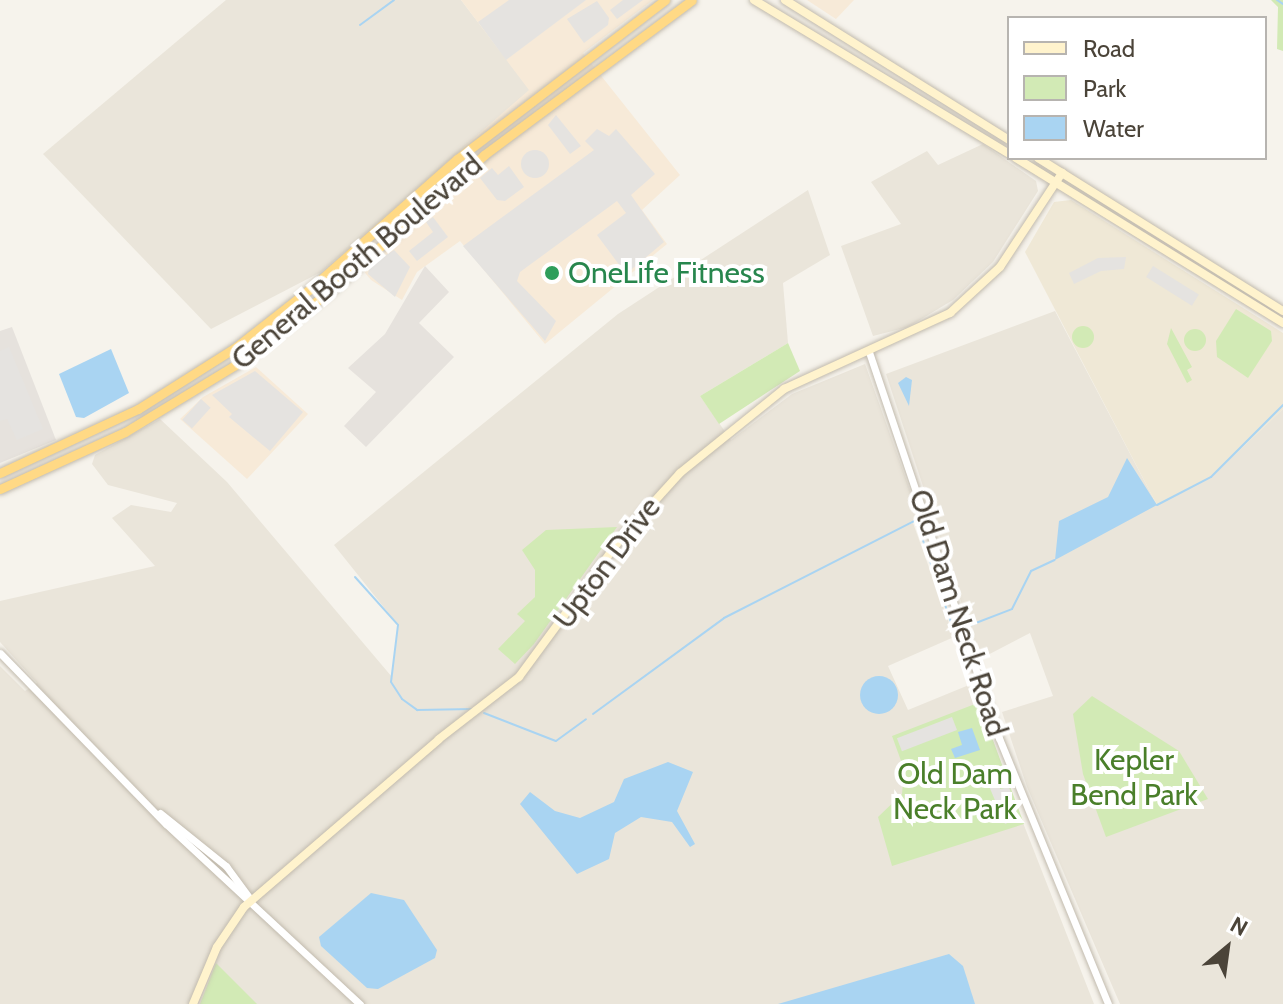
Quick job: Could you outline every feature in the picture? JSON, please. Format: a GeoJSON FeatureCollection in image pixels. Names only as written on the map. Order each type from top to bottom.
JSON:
{"type":"FeatureCollection","features":[{"type":"Feature","properties":{"kind":"highway","name":"General Booth Boulevard"},"geometry":{"type":"LineString","coordinates":[[0,473],[138,409],[236,347],[310,289],[457,159],[665,0]]}},
{"type":"Feature","properties":{"kind":"highway","name":"General Booth Boulevard"},"geometry":{"type":"LineString","coordinates":[[0,489],[125,432],[235,365],[331,290],[475,163],[692,0]]}},
{"type":"Feature","properties":{"kind":"main road"},"geometry":{"type":"LineString","coordinates":[[754,0],[1007,153]]}},
{"type":"Feature","properties":{"kind":"main road"},"geometry":{"type":"LineString","coordinates":[[785,0],[1007,139]]}},
{"type":"Feature","properties":{"kind":"main road"},"geometry":{"type":"LineString","coordinates":[[876,74],[882,62]]}},
{"type":"Feature","properties":{"kind":"main road"},"geometry":{"type":"LineString","coordinates":[[1019,160],[1283,323]]}},
{"type":"Feature","properties":{"kind":"main road"},"geometry":{"type":"LineString","coordinates":[[1041,160],[1283,311]]}},
{"type":"Feature","properties":{"kind":"main road","name":"Upton Drive"},"geometry":{"type":"LineString","coordinates":[[193,1004],[217,947],[251,900],[519,677],[622,537],[697,458],[784,389],[935,323],[976,293],[1011,253],[1062,173]]}},
{"type":"Feature","properties":{"kind":"main road"},"geometry":{"type":"LineString","coordinates":[[1212,279],[1218,270]]}},
{"type":"Feature","properties":{"kind":"street","name":"Old Dam Neck Road"},"geometry":{"type":"LineString","coordinates":[[869,352],[999,738],[1108,1004]]}},
{"type":"Feature","properties":{"kind":"street"},"geometry":{"type":"LineString","coordinates":[[0,653],[158,812],[206,847],[244,885],[251,900],[360,1004]]}},
{"type":"Feature","properties":{"kind":"shaded area"},"geometry":{"type":"Polygon","coordinates":[[[226,0],[461,0],[530,90],[321,272],[211,329],[43,154],[226,0]]]}},
{"type":"Feature","properties":{"kind":"shaded area"},"geometry":{"type":"Polygon","coordinates":[[[461,0],[653,0],[583,53],[680,175],[642,210],[667,244],[545,344],[460,241],[417,272],[402,300],[371,280],[346,250],[529,90],[461,0]]]}},
{"type":"Feature","properties":{"kind":"shaded area"},"geometry":{"type":"Polygon","coordinates":[[[509,0],[586,0],[506,60],[478,22],[509,0]]]}},
{"type":"Feature","properties":{"kind":"shaded area"},"geometry":{"type":"Polygon","coordinates":[[[623,0],[643,0],[617,19],[610,10],[623,0]]]}},
{"type":"Feature","properties":{"kind":"shaded area"},"geometry":{"type":"Polygon","coordinates":[[[807,0],[854,0],[836,19],[807,0]]]}},
{"type":"Feature","properties":{"kind":"shaded area"},"geometry":{"type":"Polygon","coordinates":[[[597,1],[609,18],[608,25],[584,43],[567,19],[597,1]]]}},
{"type":"Feature","properties":{"kind":"shaded area"},"geometry":{"type":"Polygon","coordinates":[[[556,115],[581,146],[570,154],[548,125],[556,115]]]}},
{"type":"Feature","properties":{"kind":"shaded area"},"geometry":{"type":"Polygon","coordinates":[[[597,129],[609,136],[616,129],[655,174],[631,195],[664,242],[626,274],[597,235],[626,213],[617,201],[520,272],[517,281],[556,321],[545,341],[463,246],[594,150],[585,141],[597,129]]]}},
{"type":"Feature","properties":{"kind":"shaded area"},"geometry":{"type":"Polygon","coordinates":[[[983,144],[1036,181],[1038,191],[993,262],[953,300],[908,327],[873,336],[841,246],[901,224],[871,182],[927,151],[938,165],[983,144]]]}},
{"type":"Feature","properties":{"kind":"shaded area"},"geometry":{"type":"Polygon","coordinates":[[[535,150],[545,154],[549,164],[545,174],[535,178],[525,174],[521,164],[525,154],[535,150]]]}},
{"type":"Feature","properties":{"kind":"shaded area"},"geometry":{"type":"Polygon","coordinates":[[[509,166],[524,187],[505,201],[497,200],[480,178],[492,168],[498,175],[509,166]]]}},
{"type":"Feature","properties":{"kind":"shaded area"},"geometry":{"type":"Polygon","coordinates":[[[808,190],[830,255],[783,283],[788,343],[700,396],[731,440],[792,394],[865,364],[920,518],[902,527],[913,523],[954,637],[888,666],[908,710],[969,685],[1094,1004],[0,1004],[0,666],[25,691],[37,683],[0,642],[0,601],[155,566],[112,518],[131,505],[171,512],[177,503],[108,485],[92,464],[95,455],[160,419],[227,482],[392,677],[398,625],[334,545],[618,314],[808,190]]]}},
{"type":"Feature","properties":{"kind":"shaded area"},"geometry":{"type":"Polygon","coordinates":[[[1071,200],[1283,333],[1283,409],[1211,477],[1157,505],[1025,252],[1054,202],[1071,200]]]}},
{"type":"Feature","properties":{"kind":"shaded area"},"geometry":{"type":"Polygon","coordinates":[[[433,217],[448,237],[417,261],[409,251],[433,232],[426,222],[433,217]]]}},
{"type":"Feature","properties":{"kind":"shaded area"},"geometry":{"type":"Polygon","coordinates":[[[394,250],[410,267],[395,297],[368,274],[370,265],[394,250]]]}},
{"type":"Feature","properties":{"kind":"shaded area"},"geometry":{"type":"Polygon","coordinates":[[[1126,257],[1124,269],[1101,271],[1074,284],[1069,273],[1098,258],[1126,257]]]}},
{"type":"Feature","properties":{"kind":"shaded area"},"geometry":{"type":"Polygon","coordinates":[[[425,266],[449,292],[419,323],[454,357],[366,447],[344,426],[376,392],[348,368],[385,334],[425,266]]]}},
{"type":"Feature","properties":{"kind":"shaded area"},"geometry":{"type":"Polygon","coordinates":[[[1153,266],[1199,295],[1192,306],[1146,277],[1153,266]]]}},
{"type":"Feature","properties":{"kind":"shaded area"},"geometry":{"type":"Polygon","coordinates":[[[1055,311],[1157,505],[1211,477],[1283,409],[1283,1004],[1120,1004],[1027,787],[1002,712],[1053,696],[1030,633],[980,659],[886,374],[1055,311]]]}},
{"type":"Feature","properties":{"kind":"shaded area"},"geometry":{"type":"Polygon","coordinates":[[[12,327],[56,440],[0,463],[0,331],[12,327]]]}},
{"type":"Feature","properties":{"kind":"shaded area"},"geometry":{"type":"Polygon","coordinates":[[[9,347],[43,429],[17,440],[7,419],[0,421],[0,351],[9,347]]]}},
{"type":"Feature","properties":{"kind":"shaded area"},"geometry":{"type":"Polygon","coordinates":[[[256,367],[308,414],[247,479],[180,419],[203,397],[256,367]]]}},
{"type":"Feature","properties":{"kind":"shaded area"},"geometry":{"type":"Polygon","coordinates":[[[255,371],[303,412],[270,451],[229,417],[232,414],[212,395],[255,371]]]}},
{"type":"Feature","properties":{"kind":"shaded area"},"geometry":{"type":"Polygon","coordinates":[[[201,399],[211,408],[192,429],[182,420],[201,399]]]}},
{"type":"Feature","properties":{"kind":"shaded area"},"geometry":{"type":"Polygon","coordinates":[[[952,717],[957,730],[902,751],[897,738],[952,717]]]}},
{"type":"Feature","properties":{"kind":"shaded area"},"geometry":{"type":"Polygon","coordinates":[[[998,774],[1000,789],[1009,787],[1011,793],[1003,797],[1017,819],[1005,824],[986,779],[998,774]]]}},
{"type":"Feature","properties":{"kind":"green space"},"geometry":{"type":"Polygon","coordinates":[[[1271,0],[1283,0],[1283,51],[1277,49],[1278,7],[1271,0]]]}},
{"type":"Feature","properties":{"kind":"green space"},"geometry":{"type":"Polygon","coordinates":[[[1236,309],[1271,331],[1272,341],[1248,378],[1217,357],[1216,341],[1236,309]]]}},
{"type":"Feature","properties":{"kind":"green space"},"geometry":{"type":"Polygon","coordinates":[[[1083,326],[1091,329],[1094,337],[1091,345],[1083,348],[1075,345],[1072,337],[1075,329],[1083,326]]]}},
{"type":"Feature","properties":{"kind":"green space"},"geometry":{"type":"Polygon","coordinates":[[[1171,328],[1192,367],[1187,370],[1192,380],[1187,383],[1167,344],[1171,328]]]}},
{"type":"Feature","properties":{"kind":"green space"},"geometry":{"type":"Polygon","coordinates":[[[1195,329],[1203,332],[1206,340],[1203,348],[1195,351],[1187,348],[1184,340],[1187,332],[1195,329]]]}},
{"type":"Feature","properties":{"kind":"green space"},"geometry":{"type":"Polygon","coordinates":[[[788,343],[800,371],[719,424],[700,396],[788,343]]]}},
{"type":"Feature","properties":{"kind":"green space"},"geometry":{"type":"Polygon","coordinates":[[[617,527],[534,644],[515,664],[498,649],[525,621],[517,614],[535,597],[535,570],[522,550],[546,530],[617,527]]]}},
{"type":"Feature","properties":{"kind":"green space","name":"Kepler Bend Park"},"geometry":{"type":"Polygon","coordinates":[[[1092,696],[1179,751],[1208,799],[1106,837],[1083,774],[1073,714],[1092,696]]]}},
{"type":"Feature","properties":{"kind":"green space","name":"Old Dam Neck Park"},"geometry":{"type":"Polygon","coordinates":[[[975,704],[980,705],[1024,824],[892,866],[878,817],[902,794],[904,769],[892,736],[975,704]]]}},
{"type":"Feature","properties":{"kind":"green space"},"geometry":{"type":"Polygon","coordinates":[[[216,963],[257,1004],[200,1004],[216,963]]]}},
{"type":"Feature","properties":{"kind":"water"},"geometry":{"type":"Polygon","coordinates":[[[111,349],[129,393],[84,418],[76,417],[59,374],[111,349]]]}},
{"type":"Feature","properties":{"kind":"water"},"geometry":{"type":"Polygon","coordinates":[[[906,377],[912,380],[909,406],[898,383],[906,377]]]}},
{"type":"Feature","properties":{"kind":"water"},"geometry":{"type":"Polygon","coordinates":[[[1127,458],[1157,505],[1055,560],[1059,521],[1108,497],[1127,458]]]}},
{"type":"Feature","properties":{"kind":"water"},"geometry":{"type":"Polygon","coordinates":[[[879,676],[892,682],[898,695],[892,708],[879,714],[866,708],[860,695],[866,682],[879,676]]]}},
{"type":"Feature","properties":{"kind":"water"},"geometry":{"type":"Polygon","coordinates":[[[972,728],[980,750],[955,758],[951,749],[962,745],[958,732],[972,728]]]}},
{"type":"Feature","properties":{"kind":"water"},"geometry":{"type":"Polygon","coordinates":[[[668,762],[693,772],[677,811],[695,844],[690,847],[672,822],[641,817],[615,833],[609,859],[577,874],[520,804],[530,792],[555,811],[580,818],[614,802],[624,779],[668,762]]]}},
{"type":"Feature","properties":{"kind":"water"},"geometry":{"type":"Polygon","coordinates":[[[371,893],[404,900],[437,950],[435,958],[378,989],[367,988],[321,946],[319,937],[371,893]]]}},
{"type":"Feature","properties":{"kind":"water"},"geometry":{"type":"Polygon","coordinates":[[[949,954],[963,966],[975,1004],[778,1004],[949,954]]]}},
{"type":"Feature","properties":{"kind":"waterway"},"geometry":{"type":"LineString","coordinates":[[360,25],[394,0]]}},
{"type":"Feature","properties":{"kind":"waterway"},"geometry":{"type":"LineString","coordinates":[[1277,0],[1283,4]]}},
{"type":"Feature","properties":{"kind":"waterway"},"geometry":{"type":"LineString","coordinates":[[1157,505],[1211,477],[1283,405]]}},
{"type":"Feature","properties":{"kind":"waterway"},"geometry":{"type":"LineString","coordinates":[[593,714],[724,618],[916,520],[954,631],[958,630]]}},
{"type":"Feature","properties":{"kind":"waterway"},"geometry":{"type":"LineString","coordinates":[[968,626],[1012,609],[1031,571],[1055,560]]}},
{"type":"Feature","properties":{"kind":"waterway"},"geometry":{"type":"LineString","coordinates":[[355,577],[398,625],[391,682],[402,699],[417,710],[473,709]]}},
{"type":"Feature","properties":{"kind":"waterway"},"geometry":{"type":"LineString","coordinates":[[484,713],[556,741],[586,719]]}},
{"type":"Feature","properties":{"kind":"place","name":"OneLife Fitness"},"geometry":{"type":"Point","coordinates":[552,273]}}]}
